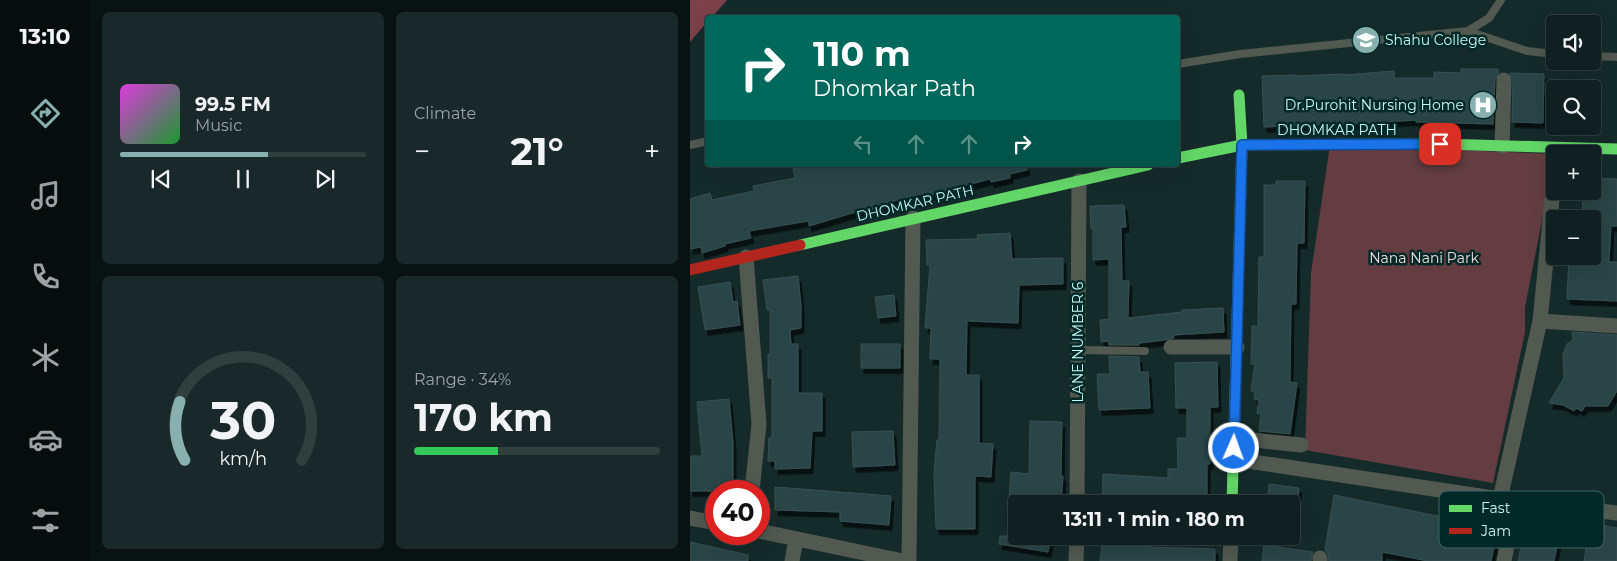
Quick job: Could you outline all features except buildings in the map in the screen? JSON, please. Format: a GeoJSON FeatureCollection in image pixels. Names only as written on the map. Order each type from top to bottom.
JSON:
{"type":"FeatureCollection","features":[{"type":"Feature","properties":{"kind":"street"},"geometry":{"type":"LineString","coordinates":[[1502,146],[1504,80]]}},
{"type":"Feature","properties":{"kind":"street"},"geometry":{"type":"LineString","coordinates":[[1232,495],[1242,145],[1239,95]]}},
{"type":"Feature","properties":{"kind":"street","name":"DHOMKAR PATH"},"geometry":{"type":"LineString","coordinates":[[1180,158],[1242,145],[1440,144],[1502,146],[1546,150]]}},
{"type":"Feature","properties":{"kind":"street","name":"DHOMKAR PATH"},"geometry":{"type":"LineString","coordinates":[[1601,150],[1617,150]]}},
{"type":"Feature","properties":{"kind":"street","name":"DHOMKAR PATH"},"geometry":{"type":"LineString","coordinates":[[690,270],[1139,167]]}},
{"type":"Feature","properties":{"kind":"street","name":"LANE NUMBER 6"},"geometry":{"type":"LineString","coordinates":[[1077,495],[1079,181]]}},
{"type":"Feature","properties":{"kind":"street"},"geometry":{"type":"LineString","coordinates":[[1502,491],[1540,321],[1552,200]]}},
{"type":"Feature","properties":{"kind":"street"},"geometry":{"type":"LineString","coordinates":[[909,561],[913,218]]}},
{"type":"Feature","properties":{"kind":"street"},"geometry":{"type":"LineString","coordinates":[[746,257],[759,424],[753,480]]}},
{"type":"Feature","properties":{"kind":"street"},"geometry":{"type":"LineString","coordinates":[[1540,321],[1617,326]]}},
{"type":"Feature","properties":{"kind":"street"},"geometry":{"type":"LineString","coordinates":[[1171,347],[1237,347]]}},
{"type":"Feature","properties":{"kind":"street"},"geometry":{"type":"LineString","coordinates":[[1234,438],[1301,445]]}},
{"type":"Feature","properties":{"kind":"street"},"geometry":{"type":"LineString","coordinates":[[1234,459],[1447,491]]}},
{"type":"Feature","properties":{"kind":"street"},"geometry":{"type":"LineString","coordinates":[[1604,511],[1617,513]]}},
{"type":"Feature","properties":{"kind":"street"},"geometry":{"type":"LineString","coordinates":[[690,518],[705,521]]}},
{"type":"Feature","properties":{"kind":"street"},"geometry":{"type":"LineString","coordinates":[[770,533],[903,561]]}},
{"type":"Feature","properties":{"kind":"street"},"geometry":{"type":"LineString","coordinates":[[792,561],[796,539]]}},
{"type":"Feature","properties":{"kind":"street"},"geometry":{"type":"LineString","coordinates":[[1076,561],[1077,545]]}},
{"type":"Feature","properties":{"kind":"street"},"geometry":{"type":"LineString","coordinates":[[1230,561],[1231,545]]}},
{"type":"Feature","properties":{"kind":"street"},"geometry":{"type":"LineString","coordinates":[[1504,561],[1507,548]]}},
{"type":"Feature","properties":{"kind":"lane"},"geometry":{"type":"LineString","coordinates":[[1468,31],[1489,18],[1501,0]]}},
{"type":"Feature","properties":{"kind":"lane"},"geometry":{"type":"LineString","coordinates":[[1180,64],[1240,54],[1468,31],[1527,51],[1546,53]]}},
{"type":"Feature","properties":{"kind":"lane"},"geometry":{"type":"LineString","coordinates":[[1601,56],[1617,57]]}},
{"type":"Feature","properties":{"kind":"lane"},"geometry":{"type":"LineString","coordinates":[[690,145],[705,142]]}},
{"type":"Feature","properties":{"kind":"lane"},"geometry":{"type":"LineString","coordinates":[[1078,350],[1145,350]]}},
{"type":"Feature","properties":{"kind":"green space","name":"Nana Nani Park"},"geometry":{"type":"Polygon","coordinates":[[[1330,145],[1546,154],[1546,200],[1525,307],[1525,332],[1493,483],[1305,450],[1311,273],[1330,145]]]}},
{"type":"Feature","properties":{"kind":"shaded area"},"geometry":{"type":"Polygon","coordinates":[[[690,0],[727,0],[714,15],[705,15],[705,24],[690,42],[690,0]]]}},
{"type":"Feature","properties":{"kind":"traffic: fast"},"geometry":{"type":"LineString","coordinates":[[1232,495],[1242,145],[1239,95]]}},
{"type":"Feature","properties":{"kind":"traffic: fast"},"geometry":{"type":"LineString","coordinates":[[1180,158],[1242,145],[1440,144],[1617,149]]}},
{"type":"Feature","properties":{"kind":"traffic: fast"},"geometry":{"type":"LineString","coordinates":[[800,245],[1139,167]]}},
{"type":"Feature","properties":{"kind":"traffic: jam"},"geometry":{"type":"LineString","coordinates":[[690,270],[800,245]]}},
{"type":"Feature","properties":{"kind":"place","name":"Shahu College"},"geometry":{"type":"Point","coordinates":[1366,40]}},
{"type":"Feature","properties":{"kind":"place","name":"Dr.Purohit Nursing Home"},"geometry":{"type":"Point","coordinates":[1483,105]}},
{"type":"Feature","properties":{"kind":"route"},"geometry":{"type":"LineString","coordinates":[[1234,448],[1242,145],[1440,144]]}}]}
